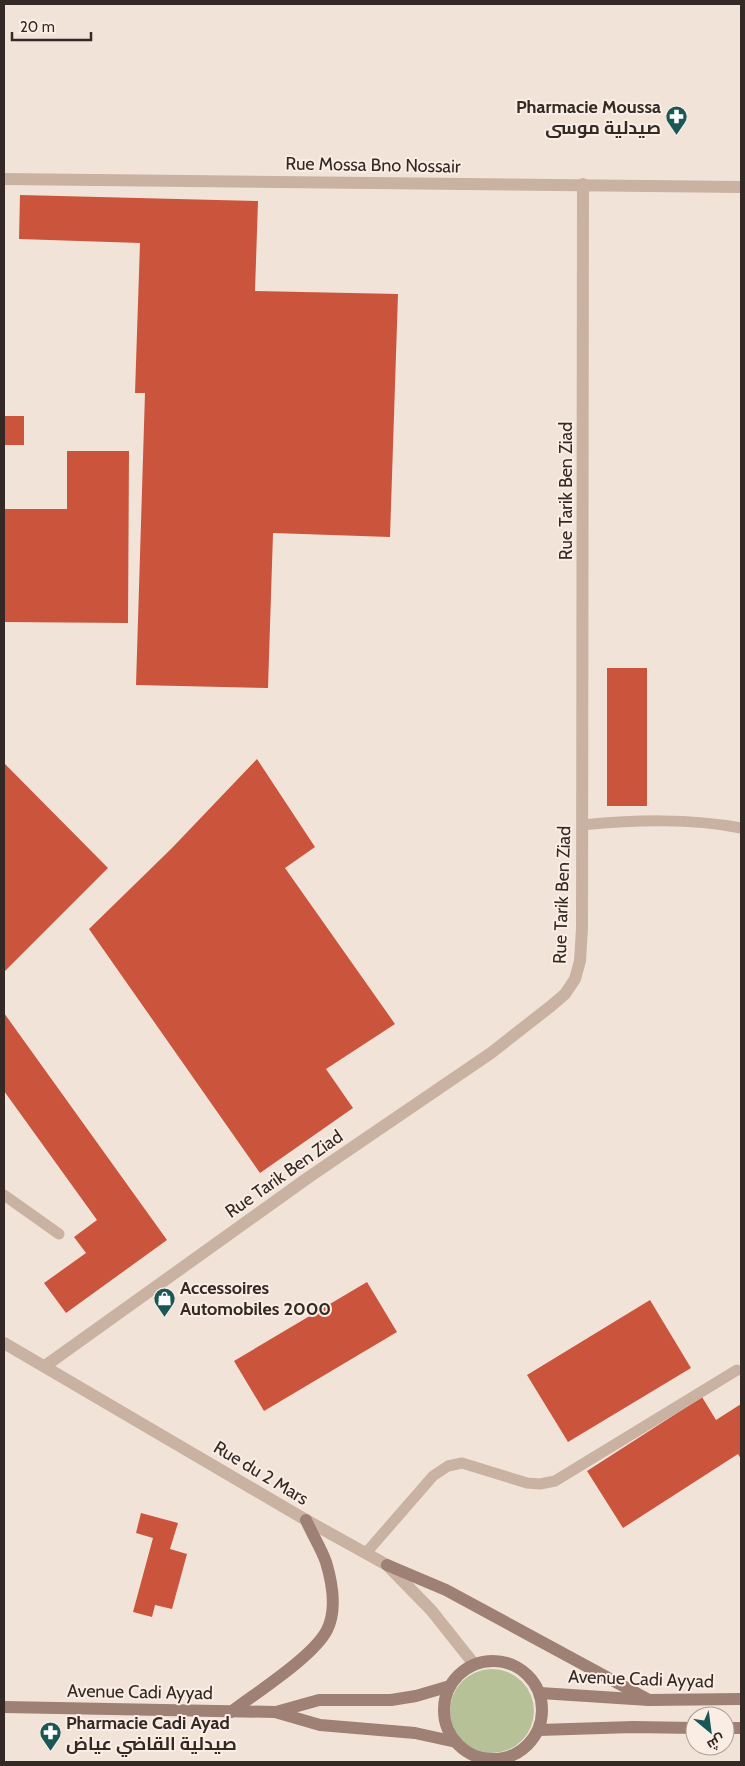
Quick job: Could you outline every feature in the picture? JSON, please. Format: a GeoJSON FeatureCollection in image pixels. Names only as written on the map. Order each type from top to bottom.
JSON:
{"type":"FeatureCollection","features":[{"type":"Feature","properties":{"kind":"main road"},"geometry":{"type":"LineString","coordinates":[[231,1712],[300,1661],[319,1642],[328,1629],[333,1609],[332,1588],[326,1561],[306,1520]]}},
{"type":"Feature","properties":{"kind":"main road"},"geometry":{"type":"LineString","coordinates":[[387,1565],[446,1590],[649,1700]]}},
{"type":"Feature","properties":{"kind":"main road"},"geometry":{"type":"LineString","coordinates":[[460,1745],[479,1757],[497,1759],[514,1754],[528,1744],[539,1730],[543,1711],[540,1693],[530,1676],[514,1664],[494,1660],[474,1664],[456,1677],[450,1686],[445,1700],[444,1715],[448,1730],[460,1745],[469,1762]]}},
{"type":"Feature","properties":{"kind":"main road","name":"Avenue Cadi Ayyad"},"geometry":{"type":"LineString","coordinates":[[4,1707],[275,1712],[319,1700],[391,1700],[416,1696],[450,1686]]}},
{"type":"Feature","properties":{"kind":"main road","name":"Avenue Cadi Ayyad"},"geometry":{"type":"LineString","coordinates":[[540,1693],[649,1700],[741,1699]]}},
{"type":"Feature","properties":{"kind":"main road","name":"Avenue Cadi Ayyad"},"geometry":{"type":"LineString","coordinates":[[275,1712],[320,1725],[414,1733],[460,1745]]}},
{"type":"Feature","properties":{"kind":"main road"},"geometry":{"type":"LineString","coordinates":[[539,1730],[634,1727],[685,1728]]}},
{"type":"Feature","properties":{"kind":"street","name":"Rue Mossa Bno Nossair"},"geometry":{"type":"LineString","coordinates":[[4,178],[741,187]]}},
{"type":"Feature","properties":{"kind":"street","name":"Rue Tarik Ben Ziad"},"geometry":{"type":"LineString","coordinates":[[45,1366],[309,1177],[490,1052],[565,994],[575,979],[580,961],[582,928],[583,184]]}},
{"type":"Feature","properties":{"kind":"street","name":"Rue du 2 Mars"},"geometry":{"type":"LineString","coordinates":[[4,1343],[306,1520],[387,1565],[431,1610],[474,1664]]}},
{"type":"Feature","properties":{"kind":"lane"},"geometry":{"type":"LineString","coordinates":[[582,825],[614,822],[697,821],[741,828]]}},
{"type":"Feature","properties":{"kind":"lane"},"geometry":{"type":"LineString","coordinates":[[4,1195],[59,1234]]}},
{"type":"Feature","properties":{"kind":"lane"},"geometry":{"type":"LineString","coordinates":[[366,1553],[433,1476],[448,1466],[462,1463],[527,1483],[540,1484],[556,1481],[737,1370]]}},
{"type":"Feature","properties":{"kind":"green space"},"geometry":{"type":"Polygon","coordinates":[[[492,1669],[508,1672],[522,1681],[531,1695],[534,1711],[531,1727],[522,1741],[508,1750],[492,1753],[476,1750],[462,1741],[453,1727],[450,1711],[453,1695],[462,1681],[476,1672],[492,1669]]]}},
{"type":"Feature","properties":{"kind":"building"},"geometry":{"type":"Polygon","coordinates":[[[20,195],[258,201],[255,291],[398,294],[390,537],[273,533],[268,688],[136,685],[145,393],[135,393],[140,243],[19,239],[20,195]]]}},
{"type":"Feature","properties":{"kind":"building"},"geometry":{"type":"Polygon","coordinates":[[[4,416],[24,416],[24,445],[4,445],[4,416]]]}},
{"type":"Feature","properties":{"kind":"building"},"geometry":{"type":"Polygon","coordinates":[[[67,451],[129,451],[128,623],[4,622],[4,509],[67,509],[67,451]]]}},
{"type":"Feature","properties":{"kind":"building"},"geometry":{"type":"Polygon","coordinates":[[[607,668],[647,668],[647,806],[607,806],[607,668]]]}},
{"type":"Feature","properties":{"kind":"building"},"geometry":{"type":"Polygon","coordinates":[[[257,759],[315,847],[285,868],[395,1024],[326,1069],[353,1108],[260,1173],[89,929],[172,848],[257,759]]]}},
{"type":"Feature","properties":{"kind":"building"},"geometry":{"type":"Polygon","coordinates":[[[4,763],[108,868],[4,972],[4,763]]]}},
{"type":"Feature","properties":{"kind":"building"},"geometry":{"type":"Polygon","coordinates":[[[4,1013],[167,1240],[66,1313],[44,1283],[86,1253],[74,1237],[97,1220],[4,1091],[4,1013]]]}},
{"type":"Feature","properties":{"kind":"building"},"geometry":{"type":"Polygon","coordinates":[[[367,1282],[397,1332],[264,1411],[234,1361],[367,1282]]]}},
{"type":"Feature","properties":{"kind":"building"},"geometry":{"type":"Polygon","coordinates":[[[650,1300],[691,1368],[568,1442],[527,1375],[650,1300]]]}},
{"type":"Feature","properties":{"kind":"building"},"geometry":{"type":"Polygon","coordinates":[[[702,1397],[716,1420],[741,1404],[741,1459],[738,1454],[623,1528],[587,1471],[702,1397]]]}},
{"type":"Feature","properties":{"kind":"building"},"geometry":{"type":"Polygon","coordinates":[[[141,1513],[178,1523],[170,1549],[187,1554],[172,1609],[155,1605],[152,1617],[133,1612],[153,1538],[136,1533],[141,1513]]]}},
{"type":"Feature","properties":{"kind":"place","name":"Pharmacie Moussa صيدلية موسى"},"geometry":{"type":"Point","coordinates":[677,136]}},
{"type":"Feature","properties":{"kind":"place","name":"Accessoires Automobiles 2000"},"geometry":{"type":"Point","coordinates":[164,1317]}},
{"type":"Feature","properties":{"kind":"place","name":"Pharmacie Cadi Ayad صيدلية القاضي عياض"},"geometry":{"type":"Point","coordinates":[50,1752]}}]}
